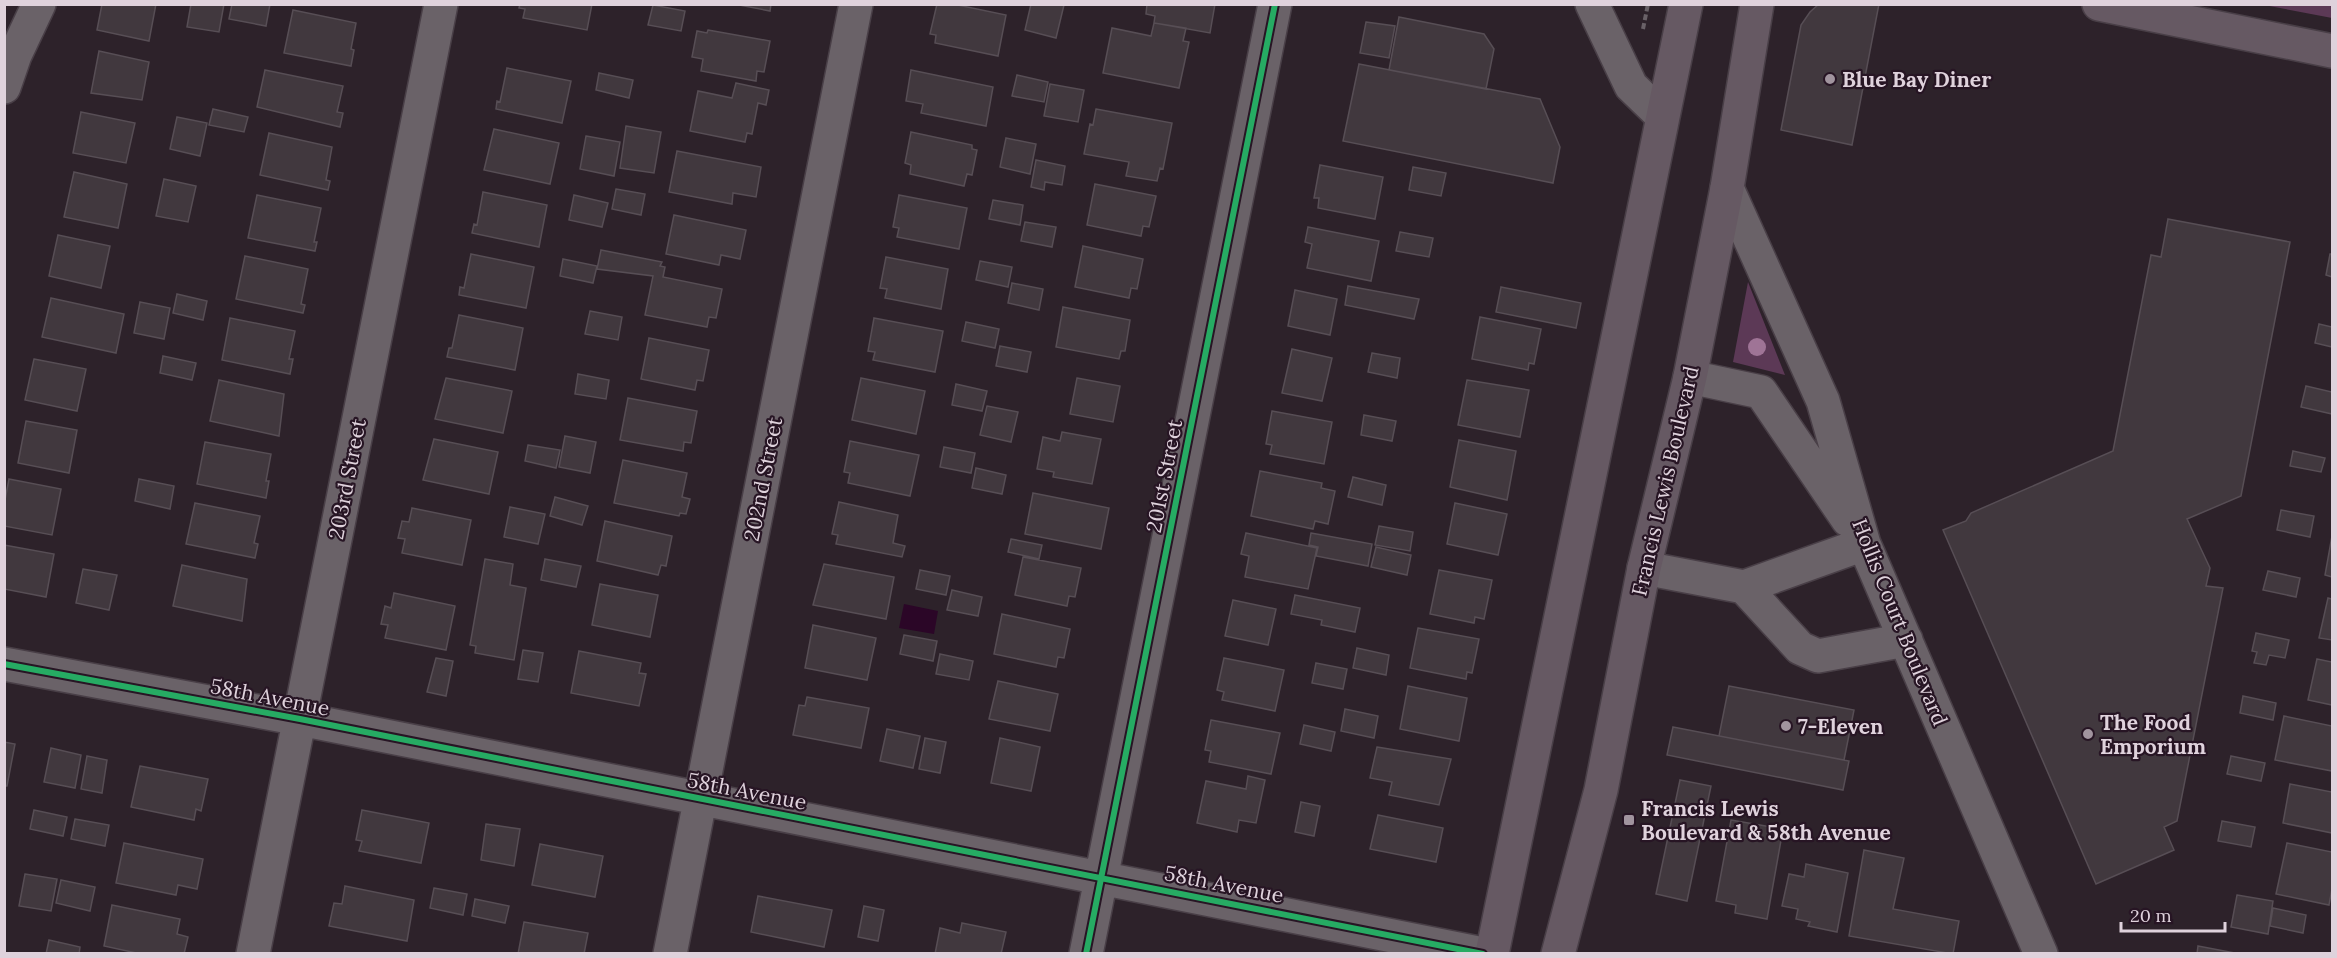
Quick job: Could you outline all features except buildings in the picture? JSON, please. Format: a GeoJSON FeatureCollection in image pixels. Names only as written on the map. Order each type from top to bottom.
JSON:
{"type":"FeatureCollection","features":[{"type":"Feature","properties":{"kind":"main road"},"geometry":{"type":"LineString","coordinates":[[1492,954],[1686,4]]}},
{"type":"Feature","properties":{"kind":"main road","name":"Francis Lewis Boulevard"},"geometry":{"type":"LineString","coordinates":[[1558,954],[1601,790],[1644,568],[1690,377],[1727,188],[1756,4]]}},
{"type":"Feature","properties":{"kind":"main road"},"geometry":{"type":"LineString","coordinates":[[2099,4],[2332,51]]}},
{"type":"Feature","properties":{"kind":"street"},"geometry":{"type":"LineString","coordinates":[[4,87],[15,55],[39,4]]}},
{"type":"Feature","properties":{"kind":"street","name":"203rd Street"},"geometry":{"type":"LineString","coordinates":[[253,954],[441,4]]}},
{"type":"Feature","properties":{"kind":"street","name":"202nd Street"},"geometry":{"type":"LineString","coordinates":[[670,954],[856,4]]}},
{"type":"Feature","properties":{"kind":"street","name":"201st Street"},"geometry":{"type":"LineString","coordinates":[[1086,954],[1275,4]]}},
{"type":"Feature","properties":{"kind":"street"},"geometry":{"type":"LineString","coordinates":[[1592,4],[1631,86],[1662,116]]}},
{"type":"Feature","properties":{"kind":"street","name":"Hollis Court Boulevard"},"geometry":{"type":"LineString","coordinates":[[1727,188],[1823,401],[1864,544],[2041,954]]}},
{"type":"Feature","properties":{"kind":"street"},"geometry":{"type":"LineString","coordinates":[[1644,568],[1744,588],[1864,544],[1761,392],[1690,377]]}},
{"type":"Feature","properties":{"kind":"street"},"geometry":{"type":"LineString","coordinates":[[1744,588],[1800,648],[1818,656],[1906,640]]}},
{"type":"Feature","properties":{"kind":"street","name":"58th Avenue"},"geometry":{"type":"LineString","coordinates":[[4,664],[300,719],[1483,954]]}},
{"type":"Feature","properties":{"kind":"shaded area"},"geometry":{"type":"Polygon","coordinates":[[[2264,5],[2332,5],[2332,18],[2264,5]]]}},
{"type":"Feature","properties":{"kind":"shaded area"},"geometry":{"type":"Polygon","coordinates":[[[1748,282],[1785,375],[1733,362],[1748,282]]]}},
{"type":"Feature","properties":{"kind":"shaded area"},"geometry":{"type":"Polygon","coordinates":[[[904,604],[938,611],[934,634],[899,628],[904,604]]]}},
{"type":"Feature","properties":{"kind":"cycle path"},"geometry":{"type":"LineString","coordinates":[[1086,954],[1275,4]]}},
{"type":"Feature","properties":{"kind":"cycle path"},"geometry":{"type":"LineString","coordinates":[[4,664],[300,719],[1483,954]]}},
{"type":"Feature","properties":{"kind":"place","name":"Blue Bay Diner"},"geometry":{"type":"Point","coordinates":[1830,79]}},
{"type":"Feature","properties":{"kind":"place","name":"7-Eleven"},"geometry":{"type":"Point","coordinates":[1786,726]}},
{"type":"Feature","properties":{"kind":"place","name":"The Food Emporium"},"geometry":{"type":"Point","coordinates":[2088,734]}},
{"type":"Feature","properties":{"kind":"place","name":"Francis Lewis Boulevard & 58th Avenue"},"geometry":{"type":"Point","coordinates":[1629,820]}}]}
